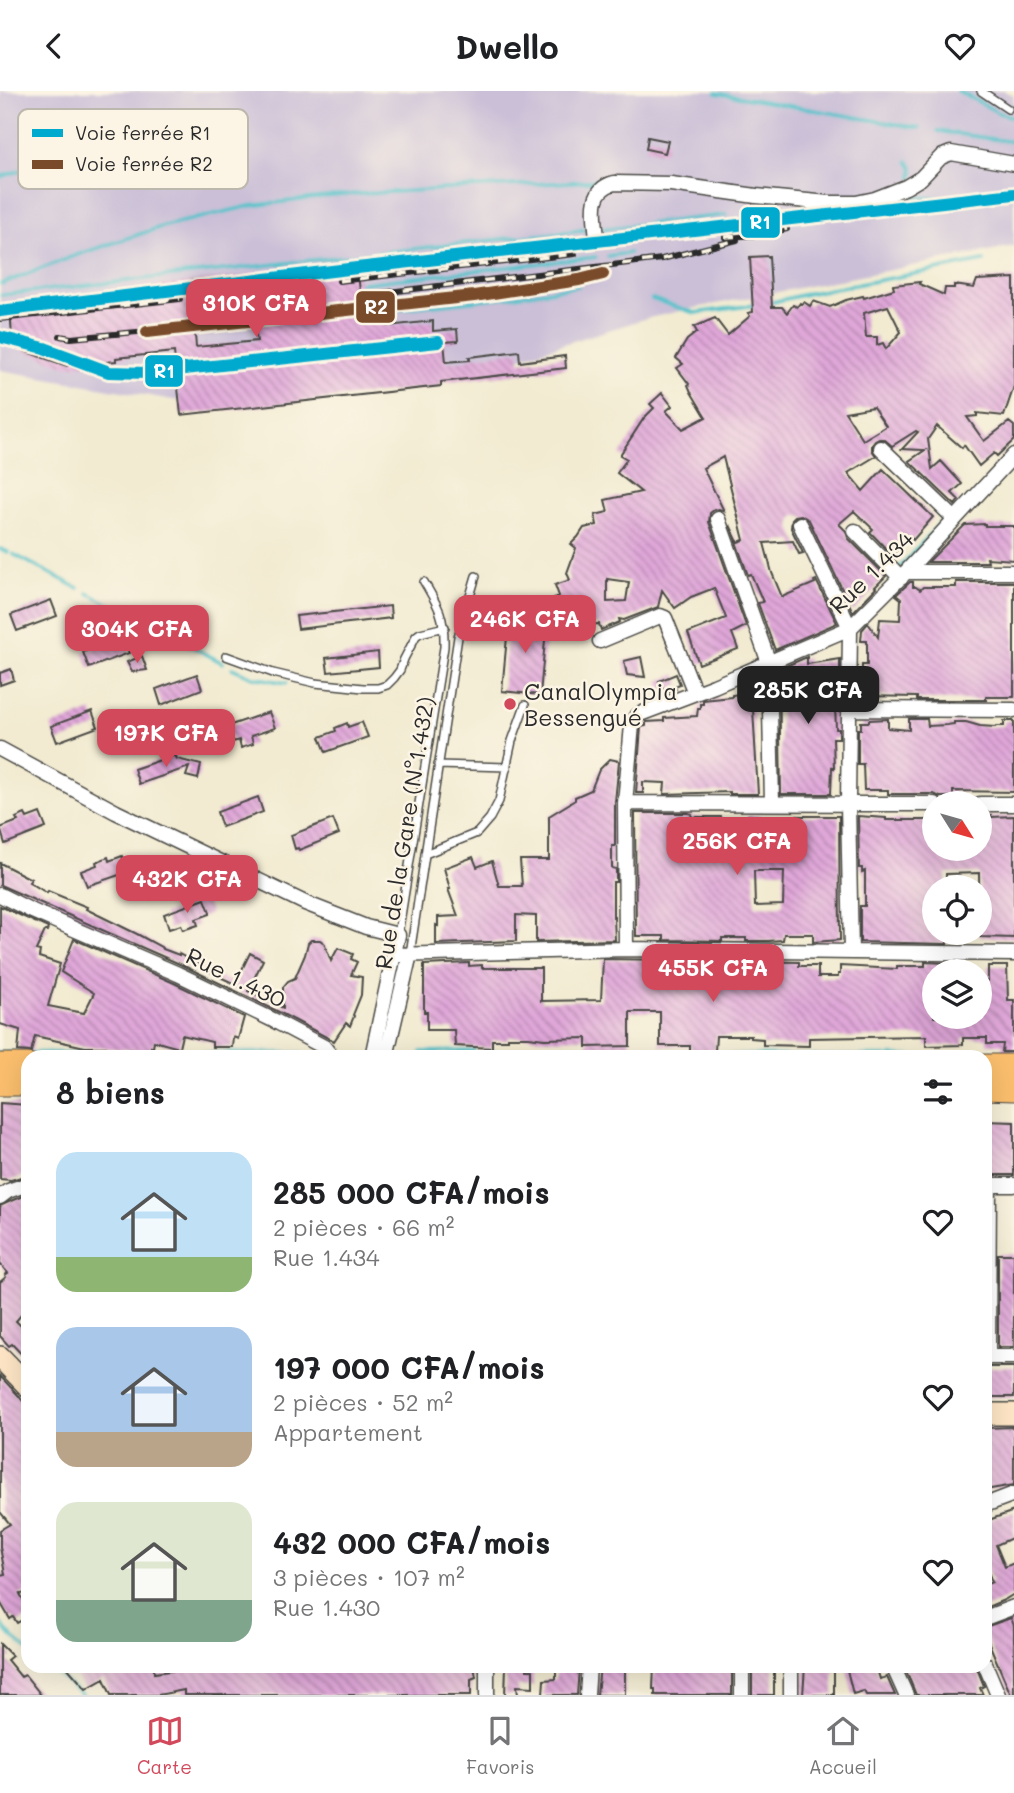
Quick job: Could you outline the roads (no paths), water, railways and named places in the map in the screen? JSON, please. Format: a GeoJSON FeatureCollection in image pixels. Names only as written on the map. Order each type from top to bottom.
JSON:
{"type":"FeatureCollection","features":[{"type":"Feature","properties":{"kind":"main road"},"geometry":{"type":"LineString","coordinates":[[0,1065],[21,1065]]}},
{"type":"Feature","properties":{"kind":"main road"},"geometry":{"type":"LineString","coordinates":[[992,1066],[1014,1066]]}},
{"type":"Feature","properties":{"kind":"main road"},"geometry":{"type":"LineString","coordinates":[[0,1084],[21,1084]]}},
{"type":"Feature","properties":{"kind":"main road"},"geometry":{"type":"LineString","coordinates":[[992,1088],[1014,1089]]}},
{"type":"Feature","properties":{"kind":"street"},"geometry":{"type":"LineString","coordinates":[[597,237],[594,205],[597,195],[614,183],[671,184],[756,196],[856,203],[906,187],[921,178],[941,157],[951,153],[1014,164]]}},
{"type":"Feature","properties":{"kind":"street"},"geometry":{"type":"LineString","coordinates":[[881,448],[955,519]]}},
{"type":"Feature","properties":{"kind":"street","name":"Rue 1.434"},"geometry":{"type":"LineString","coordinates":[[626,949],[625,803],[634,719],[640,714],[850,628],[904,575],[1014,455]]}},
{"type":"Feature","properties":{"kind":"street"},"geometry":{"type":"LineString","coordinates":[[718,519],[769,663],[772,803]]}},
{"type":"Feature","properties":{"kind":"street"},"geometry":{"type":"LineString","coordinates":[[800,524],[850,628],[848,804],[851,952]]}},
{"type":"Feature","properties":{"kind":"street"},"geometry":{"type":"LineString","coordinates":[[855,531],[904,575],[1014,572]]}},
{"type":"Feature","properties":{"kind":"street"},"geometry":{"type":"LineString","coordinates":[[600,641],[660,616],[665,618],[695,693]]}},
{"type":"Feature","properties":{"kind":"street"},"geometry":{"type":"LineString","coordinates":[[849,709],[1014,710]]}},
{"type":"Feature","properties":{"kind":"street"},"geometry":{"type":"LineString","coordinates":[[0,749],[116,812],[305,902],[366,927],[398,935],[374,1050]]}},
{"type":"Feature","properties":{"kind":"street"},"geometry":{"type":"LineString","coordinates":[[625,803],[922,804]]}},
{"type":"Feature","properties":{"kind":"street"},"geometry":{"type":"LineString","coordinates":[[992,804],[1014,804]]}},
{"type":"Feature","properties":{"kind":"street","name":"Rue 1.430"},"geometry":{"type":"LineString","coordinates":[[0,895],[178,974],[326,1050]]}},
{"type":"Feature","properties":{"kind":"street"},"geometry":{"type":"LineString","coordinates":[[394,955],[626,949],[1014,954]]}},
{"type":"Feature","properties":{"kind":"street","name":"Rue de la Gare (N°1.432)"},"geometry":{"type":"LineString","coordinates":[[388,1050],[411,954]]}},
{"type":"Feature","properties":{"kind":"street"},"geometry":{"type":"LineString","coordinates":[[992,1185],[1014,1185]]}},
{"type":"Feature","properties":{"kind":"street"},"geometry":{"type":"LineString","coordinates":[[0,1197],[21,1186]]}},
{"type":"Feature","properties":{"kind":"street"},"geometry":{"type":"LineString","coordinates":[[0,1357],[21,1379]]}},
{"type":"Feature","properties":{"kind":"street"},"geometry":{"type":"LineString","coordinates":[[992,1357],[1014,1357]]}},
{"type":"Feature","properties":{"kind":"street"},"geometry":{"type":"LineString","coordinates":[[992,1414],[1014,1414]]}},
{"type":"Feature","properties":{"kind":"street"},"geometry":{"type":"LineString","coordinates":[[992,1502],[1014,1494]]}},
{"type":"Feature","properties":{"kind":"street"},"geometry":{"type":"LineString","coordinates":[[992,1615],[1014,1607]]}},
{"type":"Feature","properties":{"kind":"street"},"geometry":{"type":"LineString","coordinates":[[487,1673],[487,1695]]}},
{"type":"Feature","properties":{"kind":"street"},"geometry":{"type":"LineString","coordinates":[[587,1695],[589,1673]]}},
{"type":"Feature","properties":{"kind":"street"},"geometry":{"type":"LineString","coordinates":[[742,1673],[742,1695]]}},
{"type":"Feature","properties":{"kind":"street"},"geometry":{"type":"LineString","coordinates":[[791,1673],[792,1695]]}},
{"type":"Feature","properties":{"kind":"street"},"geometry":{"type":"LineString","coordinates":[[896,1673],[906,1695]]}},
{"type":"Feature","properties":{"kind":"street"},"geometry":{"type":"LineString","coordinates":[[989,1673],[998,1695]]}},
{"type":"Feature","properties":{"kind":"lane"},"geometry":{"type":"LineString","coordinates":[[981,91],[1008,109]]}},
{"type":"Feature","properties":{"kind":"lane","name":"Rue de la Gare (N°1.432)"},"geometry":{"type":"LineString","coordinates":[[411,954],[458,637],[476,576]]}},
{"type":"Feature","properties":{"kind":"lane"},"geometry":{"type":"LineString","coordinates":[[398,935],[439,681],[444,627],[440,610],[424,582]]}},
{"type":"Feature","properties":{"kind":"lane"},"geometry":{"type":"LineString","coordinates":[[226,656],[273,673],[315,683],[378,688],[387,685],[400,670],[416,636],[444,627]]}},
{"type":"Feature","properties":{"kind":"lane"},"geometry":{"type":"LineString","coordinates":[[425,854],[477,833],[490,818],[499,801],[512,741],[525,705]]}},
{"type":"Feature","properties":{"kind":"lane"},"geometry":{"type":"LineString","coordinates":[[438,765],[507,767]]}},
{"type":"Feature","properties":{"kind":"waterway"},"geometry":{"type":"LineString","coordinates":[[958,91],[999,113],[1014,117]]}},
{"type":"Feature","properties":{"kind":"waterway"},"geometry":{"type":"LineString","coordinates":[[716,93],[919,128]]}},
{"type":"Feature","properties":{"kind":"waterway"},"geometry":{"type":"LineString","coordinates":[[938,131],[1014,142]]}},
{"type":"Feature","properties":{"kind":"waterway"},"geometry":{"type":"LineString","coordinates":[[908,161],[913,169],[912,178]]}},
{"type":"Feature","properties":{"kind":"waterway"},"geometry":{"type":"LineString","coordinates":[[0,177],[18,171]]}},
{"type":"Feature","properties":{"kind":"waterway"},"geometry":{"type":"LineString","coordinates":[[1,284],[164,226],[250,206],[341,195],[606,180]]}},
{"type":"Feature","properties":{"kind":"waterway"},"geometry":{"type":"LineString","coordinates":[[898,197],[936,198]]}},
{"type":"Feature","properties":{"kind":"waterway"},"geometry":{"type":"LineString","coordinates":[[600,229],[726,215]]}},
{"type":"Feature","properties":{"kind":"waterway"},"geometry":{"type":"LineString","coordinates":[[1,295],[591,229]]}},
{"type":"Feature","properties":{"kind":"waterway"},"geometry":{"type":"LineString","coordinates":[[608,256],[629,253]]}},
{"type":"Feature","properties":{"kind":"waterway"},"geometry":{"type":"LineString","coordinates":[[355,284],[596,257]]}},
{"type":"Feature","properties":{"kind":"waterway"},"geometry":{"type":"LineString","coordinates":[[769,303],[984,261]]}},
{"type":"Feature","properties":{"kind":"waterway"},"geometry":{"type":"LineString","coordinates":[[361,313],[578,286]]}},
{"type":"Feature","properties":{"kind":"waterway"},"geometry":{"type":"LineString","coordinates":[[652,299],[695,313],[755,305]]}},
{"type":"Feature","properties":{"kind":"waterway"},"geometry":{"type":"LineString","coordinates":[[899,568],[946,517]]}},
{"type":"Feature","properties":{"kind":"waterway"},"geometry":{"type":"LineString","coordinates":[[0,549],[8,552]]}},
{"type":"Feature","properties":{"kind":"waterway"},"geometry":{"type":"LineString","coordinates":[[13,554],[78,588]]}},
{"type":"Feature","properties":{"kind":"waterway"},"geometry":{"type":"LineString","coordinates":[[88,593],[150,625]]}},
{"type":"Feature","properties":{"kind":"waterway"},"geometry":{"type":"LineString","coordinates":[[160,630],[223,663]]}},
{"type":"Feature","properties":{"kind":"waterway"},"geometry":{"type":"LineString","coordinates":[[232,668],[253,677],[287,683]]}},
{"type":"Feature","properties":{"kind":"waterway"},"geometry":{"type":"LineString","coordinates":[[0,1053],[21,1053]]}},
{"type":"Feature","properties":{"kind":"waterway"},"geometry":{"type":"LineString","coordinates":[[0,1623],[21,1644]]}},
{"type":"Feature","properties":{"kind":"waterway"},"geometry":{"type":"LineString","coordinates":[[55,1673],[82,1695]]}},
{"type":"Feature","properties":{"kind":"railway"},"geometry":{"type":"LineString","coordinates":[[357,268],[1014,194]]}},
{"type":"Feature","properties":{"kind":"railway"},"geometry":{"type":"LineString","coordinates":[[725,237],[761,235],[787,229]]}},
{"type":"Feature","properties":{"kind":"railway"},"geometry":{"type":"LineString","coordinates":[[364,295],[662,259],[737,240]]}},
{"type":"Feature","properties":{"kind":"railway"},"geometry":{"type":"LineString","coordinates":[[339,281],[575,254]]}},
{"type":"Feature","properties":{"kind":"railway"},"geometry":{"type":"LineString","coordinates":[[347,310],[474,296],[604,274]]}},
{"type":"Feature","properties":{"kind":"railway"},"geometry":{"type":"LineString","coordinates":[[191,298],[250,291]]}},
{"type":"Feature","properties":{"kind":"railway"},"geometry":{"type":"LineString","coordinates":[[0,319],[180,299]]}},
{"type":"Feature","properties":{"kind":"railway"},"geometry":{"type":"LineString","coordinates":[[194,327],[254,320]]}},
{"type":"Feature","properties":{"kind":"railway"},"geometry":{"type":"LineString","coordinates":[[60,336],[71,338],[181,328]]}},
{"type":"Feature","properties":{"kind":"railway"},"geometry":{"type":"LineString","coordinates":[[0,337],[49,350]]}},
{"type":"Feature","properties":{"kind":"railway"},"geometry":{"type":"LineString","coordinates":[[86,364],[109,372],[147,373],[176,370]]}},
{"type":"Feature","properties":{"kind":"rail line","name":"R1"},"geometry":{"type":"LineString","coordinates":[[0,311],[1014,194]]}},
{"type":"Feature","properties":{"kind":"rail line","name":"R2"},"geometry":{"type":"LineString","coordinates":[[147,332],[474,296],[603,274]]}},
{"type":"Feature","properties":{"kind":"rail line","name":"R1"},"geometry":{"type":"LineString","coordinates":[[0,337],[44,348],[109,372],[147,373],[438,342]]}},
{"type":"Feature","properties":{"kind":"place","name":"CanalOlympia Bessengué"},"geometry":{"type":"Point","coordinates":[510,704]}}]}
